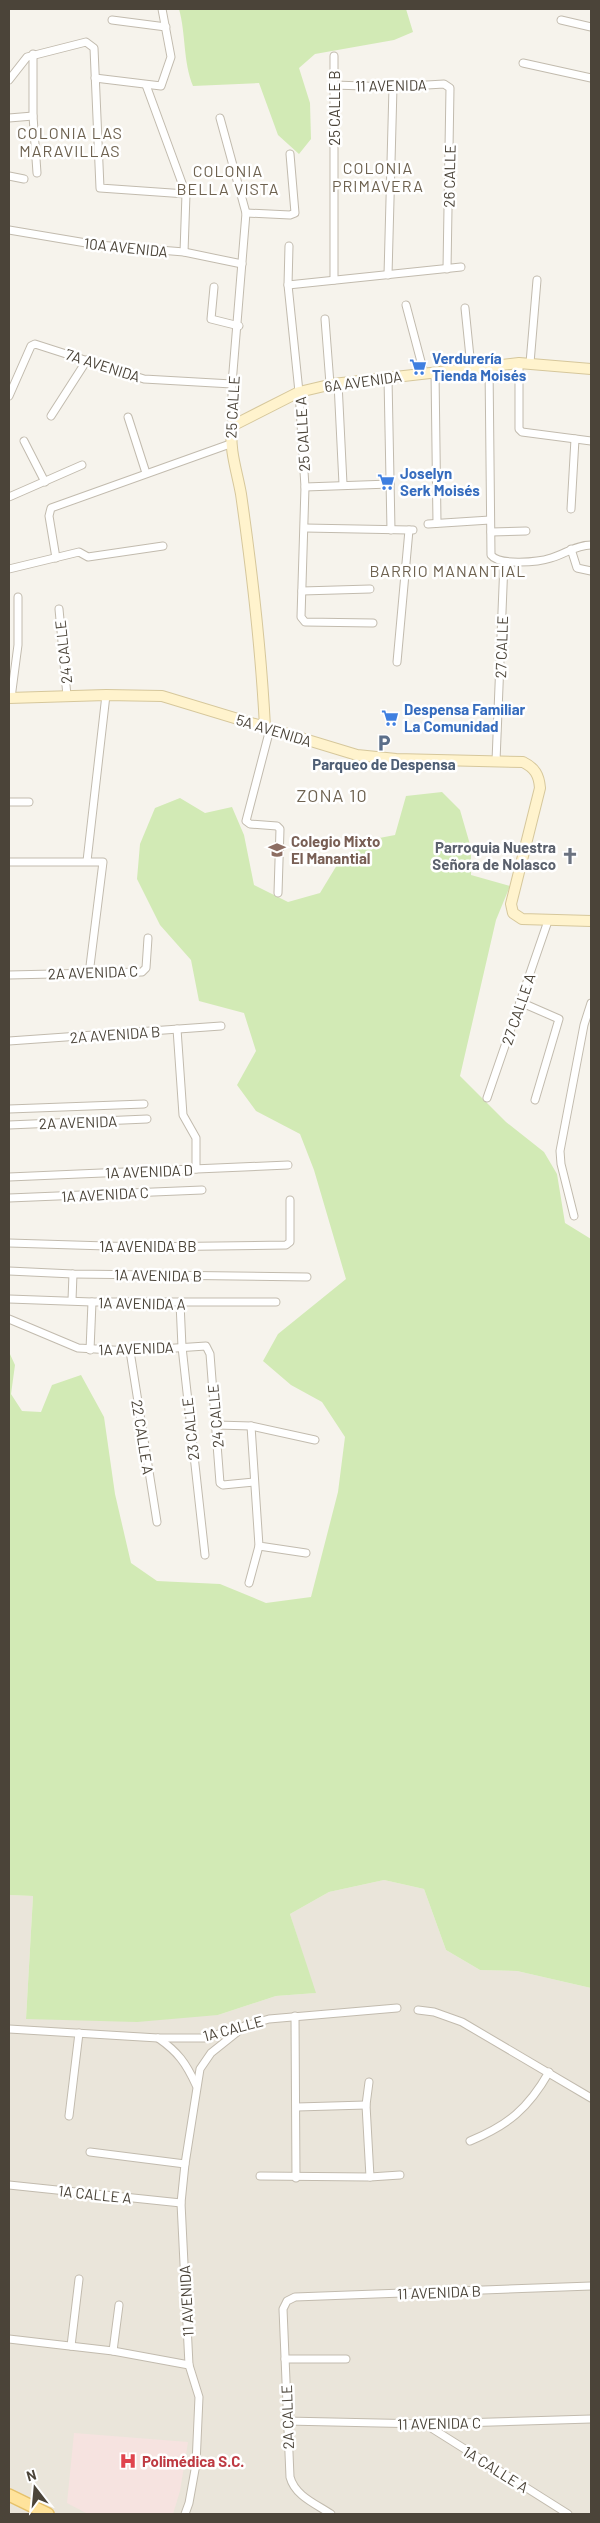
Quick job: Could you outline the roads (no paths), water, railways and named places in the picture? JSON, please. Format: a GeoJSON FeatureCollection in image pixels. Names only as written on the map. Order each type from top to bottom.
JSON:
{"type":"FeatureCollection","features":[{"type":"Feature","properties":{"kind":"main road"},"geometry":{"type":"LineString","coordinates":[[9,2495],[48,2514]]}},
{"type":"Feature","properties":{"kind":"street"},"geometry":{"type":"LineString","coordinates":[[94,78],[158,87],[163,83],[170,60],[162,9]]}},
{"type":"Feature","properties":{"kind":"street"},"geometry":{"type":"LineString","coordinates":[[112,20],[166,27]]}},
{"type":"Feature","properties":{"kind":"street"},"geometry":{"type":"LineString","coordinates":[[561,20],[591,27]]}},
{"type":"Feature","properties":{"kind":"street"},"geometry":{"type":"LineString","coordinates":[[9,80],[30,55],[86,42],[94,48],[100,188],[186,194]]}},
{"type":"Feature","properties":{"kind":"street"},"geometry":{"type":"LineString","coordinates":[[30,55],[37,173]]}},
{"type":"Feature","properties":{"kind":"street","name":"25 CALLE B"},"geometry":{"type":"LineString","coordinates":[[334,56],[334,280]]}},
{"type":"Feature","properties":{"kind":"street"},"geometry":{"type":"LineString","coordinates":[[523,63],[591,78]]}},
{"type":"Feature","properties":{"kind":"street","name":"11 AVENIDA"},"geometry":{"type":"LineString","coordinates":[[334,85],[393,87],[448,84]]}},
{"type":"Feature","properties":{"kind":"street","name":"26 CALLE"},"geometry":{"type":"LineString","coordinates":[[447,269],[451,92],[448,84]]}},
{"type":"Feature","properties":{"kind":"street"},"geometry":{"type":"LineString","coordinates":[[146,85],[186,194],[184,252]]}},
{"type":"Feature","properties":{"kind":"street"},"geometry":{"type":"LineString","coordinates":[[388,275],[393,87]]}},
{"type":"Feature","properties":{"kind":"street"},"geometry":{"type":"LineString","coordinates":[[9,118],[33,116]]}},
{"type":"Feature","properties":{"kind":"street","name":"25 CALLE"},"geometry":{"type":"LineString","coordinates":[[220,118],[246,213],[239,326],[232,384],[230,444],[241,493],[262,662],[267,728],[247,823],[279,827],[278,893]]}},
{"type":"Feature","properties":{"kind":"street"},"geometry":{"type":"LineString","coordinates":[[246,213],[290,215],[295,213],[290,154]]}},
{"type":"Feature","properties":{"kind":"street"},"geometry":{"type":"LineString","coordinates":[[9,176],[24,179]]}},
{"type":"Feature","properties":{"kind":"street","name":"10A AVENIDA"},"geometry":{"type":"LineString","coordinates":[[9,230],[98,245],[184,252],[242,264]]}},
{"type":"Feature","properties":{"kind":"street","name":"25 CALLE A"},"geometry":{"type":"LineString","coordinates":[[288,246],[288,285],[299,392],[305,487],[301,617],[305,622],[373,623]]}},
{"type":"Feature","properties":{"kind":"street"},"geometry":{"type":"LineString","coordinates":[[288,285],[461,267]]}},
{"type":"Feature","properties":{"kind":"street"},"geometry":{"type":"LineString","coordinates":[[537,280],[524,363],[517,426],[522,432],[591,441]]}},
{"type":"Feature","properties":{"kind":"street"},"geometry":{"type":"LineString","coordinates":[[214,287],[209,316],[211,319],[239,326]]}},
{"type":"Feature","properties":{"kind":"street"},"geometry":{"type":"LineString","coordinates":[[406,305],[424,373]]}},
{"type":"Feature","properties":{"kind":"street"},"geometry":{"type":"LineString","coordinates":[[465,308],[471,367]]}},
{"type":"Feature","properties":{"kind":"street"},"geometry":{"type":"LineString","coordinates":[[325,319],[334,384],[343,484]]}},
{"type":"Feature","properties":{"kind":"street","name":"7A AVENIDA"},"geometry":{"type":"LineString","coordinates":[[9,396],[31,346],[35,344],[144,379],[232,384]]}},
{"type":"Feature","properties":{"kind":"street"},"geometry":{"type":"LineString","coordinates":[[51,416],[87,360]]}},
{"type":"Feature","properties":{"kind":"street","name":"6A AVENIDA"},"geometry":{"type":"LineString","coordinates":[[232,426],[299,392],[334,384],[489,365],[524,363],[591,369]]}},
{"type":"Feature","properties":{"kind":"street"},"geometry":{"type":"LineString","coordinates":[[489,365],[490,520],[493,558],[504,562],[549,559],[572,549],[591,544]]}},
{"type":"Feature","properties":{"kind":"street"},"geometry":{"type":"LineString","coordinates":[[435,372],[437,523]]}},
{"type":"Feature","properties":{"kind":"street"},"geometry":{"type":"LineString","coordinates":[[388,378],[391,530]]}},
{"type":"Feature","properties":{"kind":"street"},"geometry":{"type":"LineString","coordinates":[[128,417],[146,472]]}},
{"type":"Feature","properties":{"kind":"street"},"geometry":{"type":"LineString","coordinates":[[571,508],[575,439]]}},
{"type":"Feature","properties":{"kind":"street"},"geometry":{"type":"LineString","coordinates":[[24,441],[44,482]]}},
{"type":"Feature","properties":{"kind":"street"},"geometry":{"type":"LineString","coordinates":[[56,558],[49,511],[51,508],[146,472],[230,444]]}},
{"type":"Feature","properties":{"kind":"street"},"geometry":{"type":"LineString","coordinates":[[9,498],[82,466]]}},
{"type":"Feature","properties":{"kind":"street"},"geometry":{"type":"LineString","coordinates":[[305,487],[343,484],[390,484]]}},
{"type":"Feature","properties":{"kind":"street"},"geometry":{"type":"LineString","coordinates":[[428,524],[490,520]]}},
{"type":"Feature","properties":{"kind":"street"},"geometry":{"type":"LineString","coordinates":[[305,528],[411,530],[397,662]]}},
{"type":"Feature","properties":{"kind":"street"},"geometry":{"type":"LineString","coordinates":[[491,532],[526,530]]}},
{"type":"Feature","properties":{"kind":"street"},"geometry":{"type":"LineString","coordinates":[[9,569],[79,552],[88,557],[162,546]]}},
{"type":"Feature","properties":{"kind":"street"},"geometry":{"type":"LineString","coordinates":[[572,549],[577,568],[581,571],[591,571]]}},
{"type":"Feature","properties":{"kind":"street","name":"27 CALLE"},"geometry":{"type":"LineString","coordinates":[[496,761],[504,562]]}},
{"type":"Feature","properties":{"kind":"street"},"geometry":{"type":"LineString","coordinates":[[302,591],[370,589]]}},
{"type":"Feature","properties":{"kind":"street"},"geometry":{"type":"LineString","coordinates":[[10,698],[18,644],[18,597]]}},
{"type":"Feature","properties":{"kind":"street","name":"24 CALLE"},"geometry":{"type":"LineString","coordinates":[[59,609],[67,696]]}},
{"type":"Feature","properties":{"kind":"street"},"geometry":{"type":"LineString","coordinates":[[87,861],[106,695]]}},
{"type":"Feature","properties":{"kind":"street","name":"5A AVENIDA"},"geometry":{"type":"LineString","coordinates":[[10,698],[106,695],[162,696],[357,755],[396,759],[523,762],[532,766],[537,773],[540,788],[511,904],[513,912],[522,919],[548,921]]}},
{"type":"Feature","properties":{"kind":"street"},"geometry":{"type":"LineString","coordinates":[[9,802],[29,802]]}},
{"type":"Feature","properties":{"kind":"street"},"geometry":{"type":"LineString","coordinates":[[9,862],[101,861],[103,864],[89,974]]}},
{"type":"Feature","properties":{"kind":"street"},"geometry":{"type":"LineString","coordinates":[[548,921],[591,921]]}},
{"type":"Feature","properties":{"kind":"street","name":"27 CALLE A"},"geometry":{"type":"LineString","coordinates":[[487,1098],[548,921]]}},
{"type":"Feature","properties":{"kind":"street","name":"2A AVENIDA C"},"geometry":{"type":"LineString","coordinates":[[9,975],[145,971],[148,938]]}},
{"type":"Feature","properties":{"kind":"street"},"geometry":{"type":"LineString","coordinates":[[520,1002],[560,1019],[535,1100]]}},
{"type":"Feature","properties":{"kind":"street"},"geometry":{"type":"LineString","coordinates":[[574,1216],[561,1164],[560,1151],[584,1025],[591,1003]]}},
{"type":"Feature","properties":{"kind":"street","name":"2A AVENIDA B"},"geometry":{"type":"LineString","coordinates":[[9,1041],[221,1026]]}},
{"type":"Feature","properties":{"kind":"street"},"geometry":{"type":"LineString","coordinates":[[177,1029],[183,1116],[196,1138],[196,1169]]}},
{"type":"Feature","properties":{"kind":"street"},"geometry":{"type":"LineString","coordinates":[[9,1109],[144,1104]]}},
{"type":"Feature","properties":{"kind":"street","name":"2A AVENIDA"},"geometry":{"type":"LineString","coordinates":[[9,1125],[147,1119]]}},
{"type":"Feature","properties":{"kind":"street","name":"1A AVENIDA D"},"geometry":{"type":"LineString","coordinates":[[9,1177],[288,1165]]}},
{"type":"Feature","properties":{"kind":"street","name":"1A AVENIDA C"},"geometry":{"type":"LineString","coordinates":[[9,1198],[202,1190]]}},
{"type":"Feature","properties":{"kind":"street","name":"1A AVENIDA BB"},"geometry":{"type":"LineString","coordinates":[[9,1243],[138,1247],[288,1244],[290,1200]]}},
{"type":"Feature","properties":{"kind":"street","name":"1A AVENIDA B"},"geometry":{"type":"LineString","coordinates":[[9,1271],[73,1274],[306,1277]]}},
{"type":"Feature","properties":{"kind":"street"},"geometry":{"type":"LineString","coordinates":[[72,1300],[73,1274]]}},
{"type":"Feature","properties":{"kind":"street","name":"1A AVENIDA A"},"geometry":{"type":"LineString","coordinates":[[9,1299],[180,1303],[276,1302]]}},
{"type":"Feature","properties":{"kind":"street"},"geometry":{"type":"LineString","coordinates":[[90,1350],[92,1302]]}},
{"type":"Feature","properties":{"kind":"street","name":"23 CALLE"},"geometry":{"type":"LineString","coordinates":[[180,1303],[182,1347],[205,1555]]}},
{"type":"Feature","properties":{"kind":"street","name":"1A AVENIDA"},"geometry":{"type":"LineString","coordinates":[[9,1319],[72,1347],[90,1350],[130,1352],[182,1347],[206,1346],[209,1348]]}},
{"type":"Feature","properties":{"kind":"street","name":"24 CALLE"},"geometry":{"type":"LineString","coordinates":[[209,1348],[217,1425],[220,1483],[223,1485],[254,1482]]}},
{"type":"Feature","properties":{"kind":"street","name":"22 CALLE A"},"geometry":{"type":"LineString","coordinates":[[130,1352],[157,1522]]}},
{"type":"Feature","properties":{"kind":"street"},"geometry":{"type":"LineString","coordinates":[[217,1425],[251,1426],[315,1440]]}},
{"type":"Feature","properties":{"kind":"street"},"geometry":{"type":"LineString","coordinates":[[250,1583],[259,1546],[251,1426]]}},
{"type":"Feature","properties":{"kind":"street"},"geometry":{"type":"LineString","coordinates":[[259,1546],[306,1553]]}},
{"type":"Feature","properties":{"kind":"street","name":"1A CALLE"},"geometry":{"type":"LineString","coordinates":[[9,2029],[158,2038],[205,2038],[246,2025],[295,2016],[397,2008]]}},
{"type":"Feature","properties":{"kind":"street"},"geometry":{"type":"LineString","coordinates":[[418,2010],[434,2012],[462,2022],[591,2098]]}},
{"type":"Feature","properties":{"kind":"street"},"geometry":{"type":"LineString","coordinates":[[295,2016],[296,2178]]}},
{"type":"Feature","properties":{"kind":"street","name":"11 AVENIDA"},"geometry":{"type":"LineString","coordinates":[[185,2514],[196,2464],[199,2397],[189,2365],[181,2203],[185,2164],[200,2069],[211,2053],[246,2025]]}},
{"type":"Feature","properties":{"kind":"street"},"geometry":{"type":"LineString","coordinates":[[69,2116],[78,2033]]}},
{"type":"Feature","properties":{"kind":"street"},"geometry":{"type":"LineString","coordinates":[[158,2038],[175,2050],[187,2066],[196,2085]]}},
{"type":"Feature","properties":{"kind":"street"},"geometry":{"type":"LineString","coordinates":[[470,2142],[496,2130],[520,2112],[536,2094],[549,2072]]}},
{"type":"Feature","properties":{"kind":"street"},"geometry":{"type":"LineString","coordinates":[[369,2082],[366,2105],[370,2178]]}},
{"type":"Feature","properties":{"kind":"street"},"geometry":{"type":"LineString","coordinates":[[297,2107],[366,2105]]}},
{"type":"Feature","properties":{"kind":"street"},"geometry":{"type":"LineString","coordinates":[[90,2152],[185,2164]]}},
{"type":"Feature","properties":{"kind":"street"},"geometry":{"type":"LineString","coordinates":[[260,2176],[370,2178],[400,2175]]}},
{"type":"Feature","properties":{"kind":"street","name":"1A CALLE A"},"geometry":{"type":"LineString","coordinates":[[9,2185],[181,2203]]}},
{"type":"Feature","properties":{"kind":"street"},"geometry":{"type":"LineString","coordinates":[[71,2346],[78,2279]]}},
{"type":"Feature","properties":{"kind":"street","name":"11 AVENIDA B"},"geometry":{"type":"LineString","coordinates":[[288,2301],[295,2297],[591,2286]]}},
{"type":"Feature","properties":{"kind":"street","name":"2A CALLE"},"geometry":{"type":"LineString","coordinates":[[288,2301],[283,2309],[284,2359],[286,2421],[292,2486],[298,2493],[331,2514]]}},
{"type":"Feature","properties":{"kind":"street"},"geometry":{"type":"LineString","coordinates":[[113,2352],[119,2305]]}},
{"type":"Feature","properties":{"kind":"street"},"geometry":{"type":"LineString","coordinates":[[9,2339],[113,2352],[189,2365]]}},
{"type":"Feature","properties":{"kind":"street"},"geometry":{"type":"LineString","coordinates":[[284,2359],[346,2359]]}},
{"type":"Feature","properties":{"kind":"street","name":"11 AVENIDA C"},"geometry":{"type":"LineString","coordinates":[[286,2421],[425,2424],[591,2419]]}},
{"type":"Feature","properties":{"kind":"street","name":"1A CALLE A"},"geometry":{"type":"LineString","coordinates":[[425,2424],[568,2514]]}},
{"type":"Feature","properties":{"kind":"place","name":"Verdurería Tienda Moisés"},"geometry":{"type":"Point","coordinates":[418,367]}},
{"type":"Feature","properties":{"kind":"place","name":"Joselyn Serk Moisés"},"geometry":{"type":"Point","coordinates":[386,482]}},
{"type":"Feature","properties":{"kind":"place","name":"Despensa Familiar La Comunidad"},"geometry":{"type":"Point","coordinates":[390,718]}},
{"type":"Feature","properties":{"kind":"place","name":"Parqueo de Despensa"},"geometry":{"type":"Point","coordinates":[384,743]}},
{"type":"Feature","properties":{"kind":"place","name":"Colegio Mixto El Manantial"},"geometry":{"type":"Point","coordinates":[277,850]}},
{"type":"Feature","properties":{"kind":"place","name":"Parroquia Nuestra Señora de Nolasco"},"geometry":{"type":"Point","coordinates":[570,856]}},
{"type":"Feature","properties":{"kind":"place","name":"Polimédica S.C."},"geometry":{"type":"Point","coordinates":[128,2461]}},
{"type":"Feature","properties":{"kind":"district","name":"COLONIA LAS MARAVILLAS"},"geometry":{"type":"Point","coordinates":[70,141]}},
{"type":"Feature","properties":{"kind":"district","name":"COLONIA PRIMAVERA"},"geometry":{"type":"Point","coordinates":[378,176]}},
{"type":"Feature","properties":{"kind":"district","name":"COLONIA BELLA VISTA"},"geometry":{"type":"Point","coordinates":[228,179]}},
{"type":"Feature","properties":{"kind":"district","name":"BARRIO MANANTIAL"},"geometry":{"type":"Point","coordinates":[448,570]}},
{"type":"Feature","properties":{"kind":"district","name":"ZONA 10"},"geometry":{"type":"Point","coordinates":[332,795]}}]}
